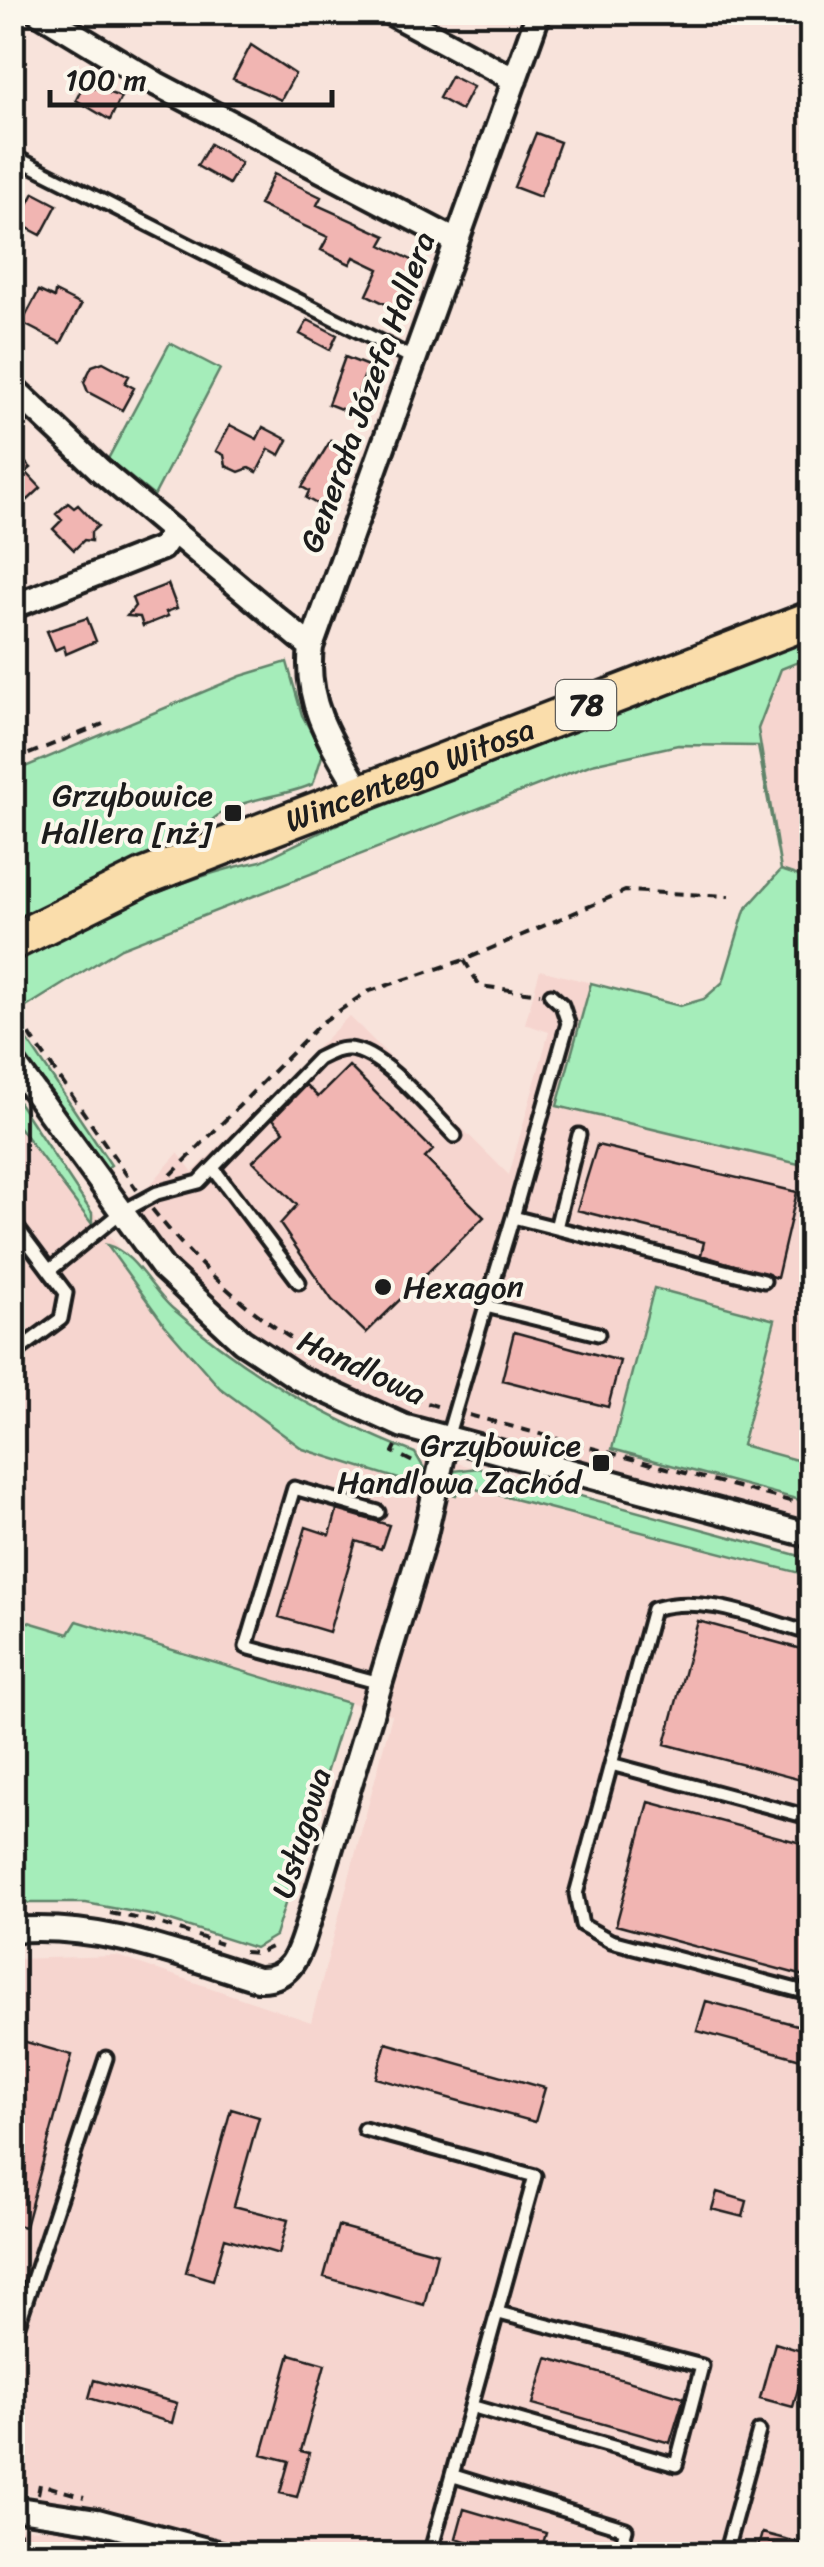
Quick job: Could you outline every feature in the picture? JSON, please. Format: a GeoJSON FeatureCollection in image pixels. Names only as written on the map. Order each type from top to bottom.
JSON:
{"type":"FeatureCollection","features":[{"type":"Feature","properties":{"kind":"main road","name":"Wincentego Witosa"},"geometry":{"type":"LineString","coordinates":[[12,942],[144,877],[812,618]]}},
{"type":"Feature","properties":{"kind":"street"},"geometry":{"type":"LineString","coordinates":[[38,12],[157,84],[456,242]]}},
{"type":"Feature","properties":{"kind":"street"},"geometry":{"type":"LineString","coordinates":[[389,12],[514,80]]}},
{"type":"Feature","properties":{"kind":"street","name":"Generała Józefa Hallera"},"geometry":{"type":"LineString","coordinates":[[360,791],[317,714],[309,675],[312,647],[539,12]]}},
{"type":"Feature","properties":{"kind":"street"},"geometry":{"type":"LineString","coordinates":[[12,386],[92,464],[312,647]]}},
{"type":"Feature","properties":{"kind":"street"},"geometry":{"type":"LineString","coordinates":[[12,607],[162,548],[173,532]]}},
{"type":"Feature","properties":{"kind":"street","name":"Handlowa"},"geometry":{"type":"LineString","coordinates":[[12,1061],[162,1268],[242,1341],[316,1389],[403,1426],[812,1536]]}},
{"type":"Feature","properties":{"kind":"street","name":"Usługowa"},"geometry":{"type":"LineString","coordinates":[[12,1930],[102,1932],[156,1944],[257,1979],[282,1974],[301,1947],[425,1535],[446,1438]]}},
{"type":"Feature","properties":{"kind":"street"},"geometry":{"type":"LineString","coordinates":[[12,2508],[97,2522],[221,2554]]}},
{"type":"Feature","properties":{"kind":"lane"},"geometry":{"type":"LineString","coordinates":[[808,56],[812,37]]}},
{"type":"Feature","properties":{"kind":"lane"},"geometry":{"type":"LineString","coordinates":[[19,159],[414,359]]}},
{"type":"Feature","properties":{"kind":"lane"},"geometry":{"type":"LineString","coordinates":[[446,1438],[568,1023],[562,1005],[550,995]]}},
{"type":"Feature","properties":{"kind":"lane"},"geometry":{"type":"LineString","coordinates":[[50,1270],[120,1213],[199,1182],[318,1059],[336,1050],[352,1048],[379,1061],[454,1136]]}},
{"type":"Feature","properties":{"kind":"lane"},"geometry":{"type":"LineString","coordinates":[[556,1228],[579,1135]]}},
{"type":"Feature","properties":{"kind":"lane"},"geometry":{"type":"LineString","coordinates":[[213,1168],[299,1282]]}},
{"type":"Feature","properties":{"kind":"lane"},"geometry":{"type":"LineString","coordinates":[[513,1217],[764,1280]]}},
{"type":"Feature","properties":{"kind":"lane"},"geometry":{"type":"LineString","coordinates":[[12,1221],[66,1293],[61,1319],[12,1354]]}},
{"type":"Feature","properties":{"kind":"lane"},"geometry":{"type":"LineString","coordinates":[[486,1306],[598,1334]]}},
{"type":"Feature","properties":{"kind":"lane"},"geometry":{"type":"LineString","coordinates":[[378,1512],[294,1488],[246,1647],[380,1682]]}},
{"type":"Feature","properties":{"kind":"lane"},"geometry":{"type":"LineString","coordinates":[[812,1634],[705,1604],[680,1601],[654,1609],[576,1894],[582,1925],[610,1941],[812,1994]]}},
{"type":"Feature","properties":{"kind":"lane"},"geometry":{"type":"LineString","coordinates":[[611,1764],[812,1818]]}},
{"type":"Feature","properties":{"kind":"lane"},"geometry":{"type":"LineString","coordinates":[[12,2343],[106,2058]]}},
{"type":"Feature","properties":{"kind":"lane"},"geometry":{"type":"LineString","coordinates":[[364,2129],[535,2176],[430,2554]]}},
{"type":"Feature","properties":{"kind":"lane"},"geometry":{"type":"LineString","coordinates":[[474,2406],[676,2464],[702,2366],[499,2313]]}},
{"type":"Feature","properties":{"kind":"lane"},"geometry":{"type":"LineString","coordinates":[[725,2554],[759,2432]]}},
{"type":"Feature","properties":{"kind":"lane"},"geometry":{"type":"LineString","coordinates":[[454,2476],[626,2529],[619,2554]]}},
{"type":"Feature","properties":{"kind":"path"},"geometry":{"type":"LineString","coordinates":[[12,761],[103,724]]}},
{"type":"Feature","properties":{"kind":"path"},"geometry":{"type":"LineString","coordinates":[[152,1198],[321,1024],[367,992],[464,960],[625,892],[729,896]]}},
{"type":"Feature","properties":{"kind":"path"},"geometry":{"type":"LineString","coordinates":[[464,960],[480,986],[550,995]]}},
{"type":"Feature","properties":{"kind":"path"},"geometry":{"type":"LineString","coordinates":[[12,1003],[62,1085],[205,1272],[288,1337],[376,1385],[454,1411],[812,1507]]}},
{"type":"Feature","properties":{"kind":"path"},"geometry":{"type":"LineString","coordinates":[[394,1452],[413,1462],[420,1483]]}},
{"type":"Feature","properties":{"kind":"path"},"geometry":{"type":"LineString","coordinates":[[106,1913],[156,1922],[248,1952],[268,1950],[285,1934]]}},
{"type":"Feature","properties":{"kind":"shaded area"},"geometry":{"type":"Polygon","coordinates":[[[811,657],[811,880],[781,870],[758,729],[781,668],[811,657]]]}},
{"type":"Feature","properties":{"kind":"shaded area"},"geometry":{"type":"Polygon","coordinates":[[[540,970],[591,983],[557,1106],[811,1167],[811,1528],[416,1421],[301,1369],[208,1299],[145,1231],[122,1197],[144,1192],[178,1153],[193,1172],[349,1016],[509,1175],[549,1032],[525,1024],[540,970]]]}},
{"type":"Feature","properties":{"kind":"shaded area"},"geometry":{"type":"Polygon","coordinates":[[[16,1100],[119,1249],[167,1303],[228,1357],[290,1397],[367,1435],[416,1452],[811,1558],[811,2554],[13,2554],[13,2529],[76,2528],[110,2516],[26,2493],[13,2484],[13,1959],[117,1956],[311,2022],[392,1715],[77,1622],[70,1635],[13,1617],[16,1100]]]}},
{"type":"Feature","properties":{"kind":"green space"},"geometry":{"type":"Polygon","coordinates":[[[170,343],[220,369],[154,496],[108,459],[170,343]]]}},
{"type":"Feature","properties":{"kind":"green space"},"geometry":{"type":"Polygon","coordinates":[[[811,637],[811,657],[781,669],[758,729],[781,870],[758,746],[678,745],[592,764],[121,948],[23,1009],[13,988],[13,962],[133,903],[196,878],[261,861],[420,784],[811,637]]]}},
{"type":"Feature","properties":{"kind":"green space"},"geometry":{"type":"Polygon","coordinates":[[[287,662],[302,715],[323,753],[313,784],[233,807],[208,825],[199,839],[13,929],[13,772],[241,676],[287,662]]]}},
{"type":"Feature","properties":{"kind":"green space"},"geometry":{"type":"Polygon","coordinates":[[[781,870],[811,880],[811,1167],[557,1106],[591,983],[680,1006],[704,999],[723,982],[745,910],[781,870]]]}},
{"type":"Feature","properties":{"kind":"green space"},"geometry":{"type":"Polygon","coordinates":[[[12,1017],[111,1165],[102,1172],[13,1043],[12,1017]]]}},
{"type":"Feature","properties":{"kind":"green space"},"geometry":{"type":"Polygon","coordinates":[[[13,1094],[92,1213],[92,1224],[13,1119],[13,1094]]]}},
{"type":"Feature","properties":{"kind":"green space"},"geometry":{"type":"Polygon","coordinates":[[[107,1245],[126,1255],[172,1308],[257,1373],[317,1408],[415,1453],[425,1470],[421,1486],[303,1449],[220,1388],[164,1324],[107,1245]]]}},
{"type":"Feature","properties":{"kind":"green space"},"geometry":{"type":"Polygon","coordinates":[[[654,1288],[775,1320],[742,1445],[811,1464],[811,1503],[612,1449],[654,1288]]]}},
{"type":"Feature","properties":{"kind":"green space"},"geometry":{"type":"Polygon","coordinates":[[[478,1468],[811,1559],[811,1576],[460,1485],[456,1495],[441,1491],[454,1471],[478,1468]]]}},
{"type":"Feature","properties":{"kind":"green space"},"geometry":{"type":"Polygon","coordinates":[[[12,1617],[69,1634],[77,1621],[348,1703],[275,1936],[255,1948],[155,1916],[86,1903],[13,1903],[12,1617]]]}},
{"type":"Feature","properties":{"kind":"building"},"geometry":{"type":"Polygon","coordinates":[[[251,45],[295,74],[281,100],[233,79],[251,45]]]}},
{"type":"Feature","properties":{"kind":"building"},"geometry":{"type":"Polygon","coordinates":[[[451,76],[473,87],[461,110],[439,98],[451,76]]]}},
{"type":"Feature","properties":{"kind":"building"},"geometry":{"type":"Polygon","coordinates":[[[84,84],[121,97],[110,120],[76,100],[84,84]]]}},
{"type":"Feature","properties":{"kind":"building"},"geometry":{"type":"Polygon","coordinates":[[[536,133],[560,142],[540,197],[514,187],[536,133]]]}},
{"type":"Feature","properties":{"kind":"building"},"geometry":{"type":"Polygon","coordinates":[[[210,144],[241,163],[229,184],[197,166],[210,144]]]}},
{"type":"Feature","properties":{"kind":"building"},"geometry":{"type":"Polygon","coordinates":[[[274,174],[321,197],[317,205],[386,236],[381,245],[418,263],[396,309],[367,295],[379,269],[354,257],[350,264],[321,250],[328,237],[259,205],[274,174]]]}},
{"type":"Feature","properties":{"kind":"building"},"geometry":{"type":"Polygon","coordinates":[[[34,193],[57,205],[41,235],[18,223],[34,193]]]}},
{"type":"Feature","properties":{"kind":"building"},"geometry":{"type":"Polygon","coordinates":[[[39,291],[54,298],[55,292],[81,305],[61,343],[22,323],[39,291]]]}},
{"type":"Feature","properties":{"kind":"building"},"geometry":{"type":"Polygon","coordinates":[[[308,320],[337,335],[330,350],[300,334],[308,320]]]}},
{"type":"Feature","properties":{"kind":"building"},"geometry":{"type":"Polygon","coordinates":[[[345,357],[368,366],[351,413],[328,404],[345,357]]]}},
{"type":"Feature","properties":{"kind":"building"},"geometry":{"type":"Polygon","coordinates":[[[103,362],[129,376],[125,383],[134,388],[122,410],[88,392],[84,382],[92,366],[103,362]]]}},
{"type":"Feature","properties":{"kind":"building"},"geometry":{"type":"Polygon","coordinates":[[[230,425],[257,439],[263,427],[288,440],[280,455],[269,449],[257,472],[249,468],[239,472],[226,466],[224,455],[216,451],[230,425]]]}},
{"type":"Feature","properties":{"kind":"building"},"geometry":{"type":"Polygon","coordinates":[[[331,440],[353,451],[326,509],[306,498],[309,491],[302,487],[331,440]]]}},
{"type":"Feature","properties":{"kind":"building"},"geometry":{"type":"Polygon","coordinates":[[[12,450],[31,468],[26,472],[41,488],[28,500],[12,487],[12,450]]]}},
{"type":"Feature","properties":{"kind":"building"},"geometry":{"type":"Polygon","coordinates":[[[68,503],[74,508],[78,505],[98,526],[91,532],[91,541],[84,540],[74,550],[53,529],[62,520],[56,514],[68,503]]]}},
{"type":"Feature","properties":{"kind":"building"},"geometry":{"type":"Polygon","coordinates":[[[168,584],[177,608],[166,612],[168,616],[143,626],[140,617],[127,616],[135,606],[132,598],[168,584]]]}},
{"type":"Feature","properties":{"kind":"building"},"geometry":{"type":"Polygon","coordinates":[[[87,618],[96,641],[66,654],[64,646],[55,650],[47,631],[87,618]]]}},
{"type":"Feature","properties":{"kind":"building"},"geometry":{"type":"Polygon","coordinates":[[[349,1066],[433,1150],[425,1158],[484,1217],[366,1333],[332,1300],[280,1224],[297,1205],[253,1161],[284,1131],[273,1119],[306,1085],[318,1097],[349,1066]]]}},
{"type":"Feature","properties":{"kind":"building"},"geometry":{"type":"Polygon","coordinates":[[[597,1145],[797,1192],[777,1278],[701,1255],[704,1242],[577,1210],[597,1145]]]}},
{"type":"Feature","properties":{"kind":"building"},"geometry":{"type":"Polygon","coordinates":[[[514,1332],[620,1361],[608,1407],[502,1380],[514,1332]]]}},
{"type":"Feature","properties":{"kind":"building"},"geometry":{"type":"Polygon","coordinates":[[[337,1510],[389,1525],[381,1549],[356,1541],[329,1632],[279,1617],[306,1527],[330,1535],[337,1510]]]}},
{"type":"Feature","properties":{"kind":"building"},"geometry":{"type":"Polygon","coordinates":[[[698,1621],[812,1652],[812,1783],[665,1744],[698,1621]]]}},
{"type":"Feature","properties":{"kind":"building"},"geometry":{"type":"Polygon","coordinates":[[[649,1802],[812,1846],[812,1978],[616,1925],[649,1802]]]}},
{"type":"Feature","properties":{"kind":"building"},"geometry":{"type":"Polygon","coordinates":[[[706,2001],[812,2029],[812,2062],[697,2031],[706,2001]]]}},
{"type":"Feature","properties":{"kind":"building"},"geometry":{"type":"Polygon","coordinates":[[[12,2038],[72,2055],[25,2227],[12,2224],[12,2038]]]}},
{"type":"Feature","properties":{"kind":"building"},"geometry":{"type":"Polygon","coordinates":[[[386,2043],[545,2088],[535,2122],[376,2078],[386,2043]]]}},
{"type":"Feature","properties":{"kind":"building"},"geometry":{"type":"Polygon","coordinates":[[[231,2109],[259,2117],[234,2206],[288,2220],[279,2254],[225,2238],[213,2280],[186,2272],[231,2109]]]}},
{"type":"Feature","properties":{"kind":"building"},"geometry":{"type":"Polygon","coordinates":[[[717,2192],[747,2201],[743,2217],[712,2209],[717,2192]]]}},
{"type":"Feature","properties":{"kind":"building"},"geometry":{"type":"Polygon","coordinates":[[[338,2226],[437,2253],[424,2305],[324,2277],[338,2226]]]}},
{"type":"Feature","properties":{"kind":"building"},"geometry":{"type":"Polygon","coordinates":[[[775,2343],[808,2353],[793,2407],[760,2398],[775,2343]]]}},
{"type":"Feature","properties":{"kind":"building"},"geometry":{"type":"Polygon","coordinates":[[[290,2354],[325,2364],[301,2451],[309,2453],[297,2497],[280,2493],[289,2461],[262,2454],[290,2354]]]}},
{"type":"Feature","properties":{"kind":"building"},"geometry":{"type":"Polygon","coordinates":[[[547,2358],[684,2397],[670,2443],[533,2404],[547,2358]]]}},
{"type":"Feature","properties":{"kind":"building"},"geometry":{"type":"Polygon","coordinates":[[[94,2380],[177,2403],[172,2423],[89,2398],[94,2380]]]}},
{"type":"Feature","properties":{"kind":"building"},"geometry":{"type":"Polygon","coordinates":[[[464,2509],[546,2533],[540,2554],[496,2554],[456,2538],[464,2509]]]}},
{"type":"Feature","properties":{"kind":"building"},"geometry":{"type":"Polygon","coordinates":[[[762,2533],[812,2546],[812,2554],[756,2554],[762,2533]]]}},
{"type":"Feature","properties":{"kind":"place","name":"Grzybowice Hallera [nż]"},"geometry":{"type":"Point","coordinates":[233,813]}},
{"type":"Feature","properties":{"kind":"place","name":"Hexagon"},"geometry":{"type":"Point","coordinates":[383,1287]}},
{"type":"Feature","properties":{"kind":"place","name":"Grzybowice Handlowa Zachód"},"geometry":{"type":"Point","coordinates":[601,1463]}}]}
